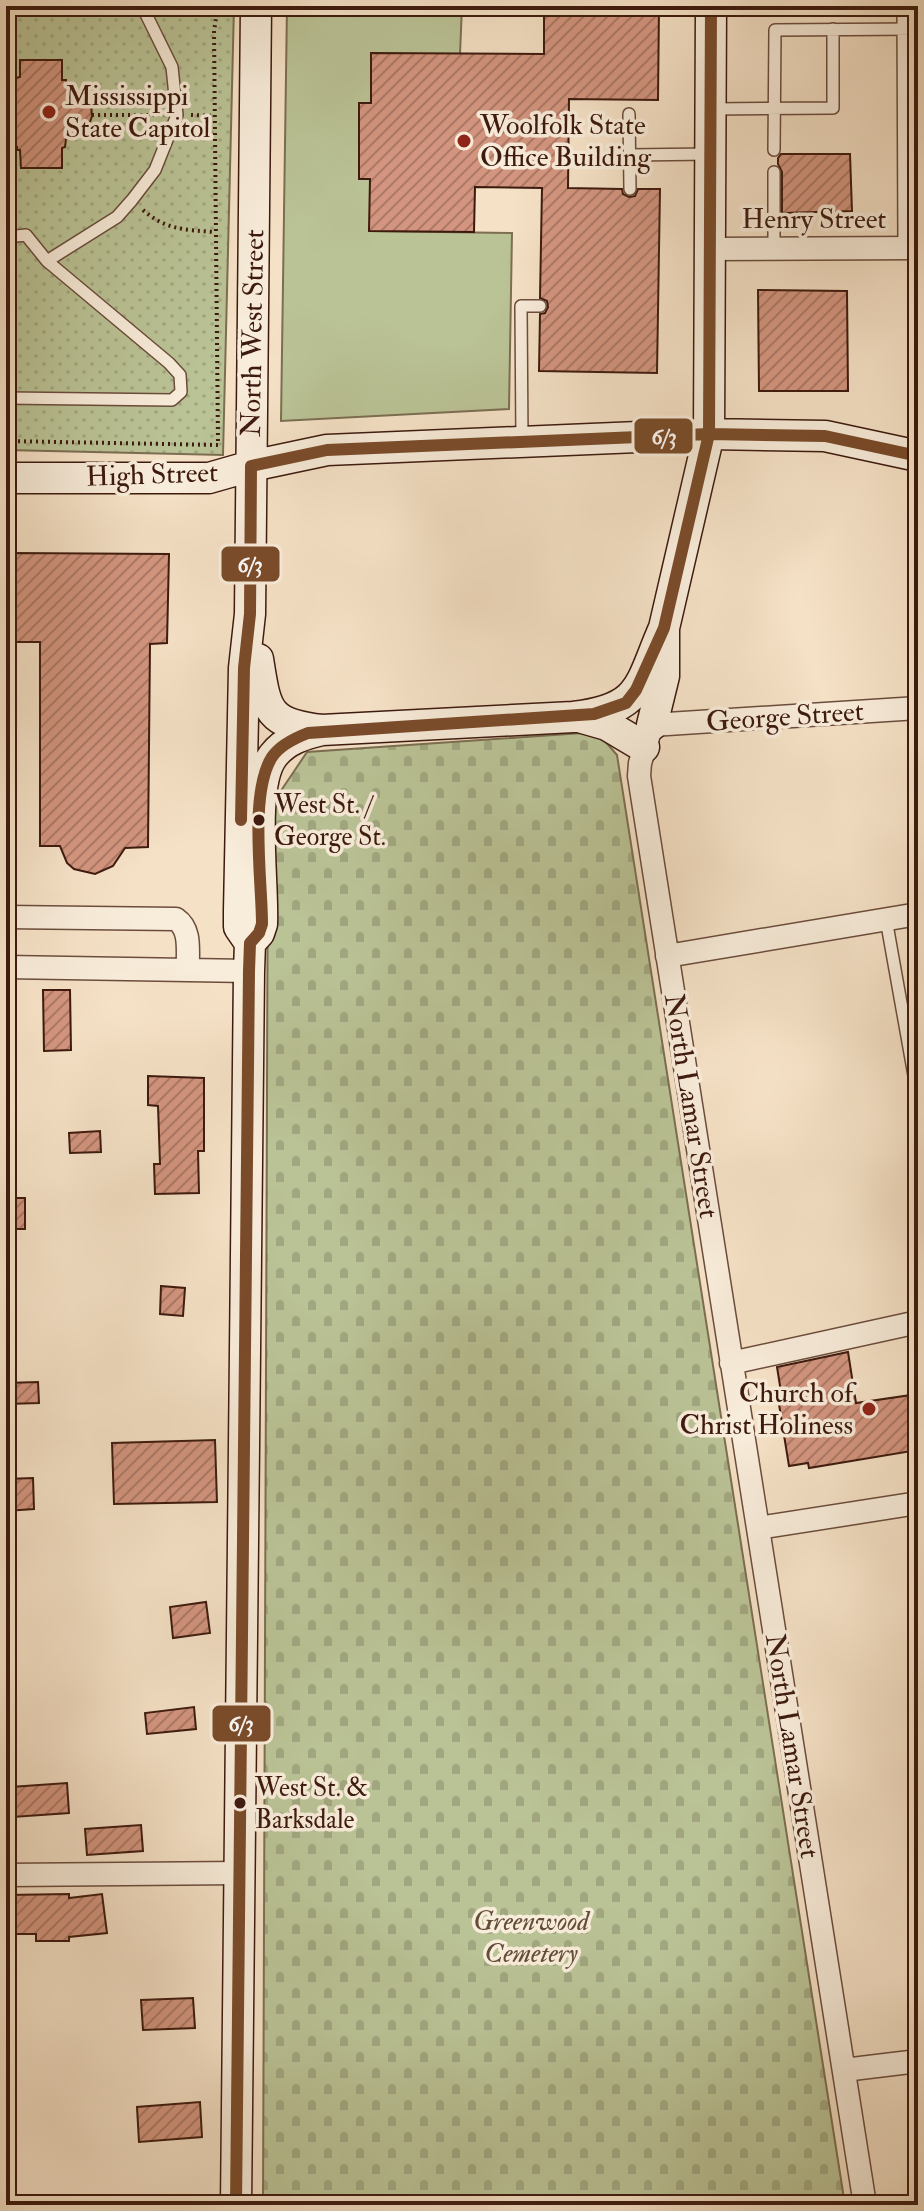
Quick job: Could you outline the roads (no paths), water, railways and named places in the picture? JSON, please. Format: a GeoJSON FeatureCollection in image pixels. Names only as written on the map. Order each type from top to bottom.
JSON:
{"type":"FeatureCollection","features":[{"type":"Feature","properties":{"kind":"street","name":"North West Street"},"geometry":{"type":"LineString","coordinates":[[236,2205],[249,957],[239,911],[244,668],[250,614],[256,6]]}},
{"type":"Feature","properties":{"kind":"street","name":"North Lamar Street"},"geometry":{"type":"LineString","coordinates":[[711,6],[709,434],[664,628],[664,676],[639,776],[865,2205]]}},
{"type":"Feature","properties":{"kind":"street","name":"Henry Street"},"geometry":{"type":"LineString","coordinates":[[710,249],[911,248]]}},
{"type":"Feature","properties":{"kind":"street","name":"High Street"},"geometry":{"type":"LineString","coordinates":[[6,478],[209,478],[327,450],[709,434],[825,436],[918,456]]}},
{"type":"Feature","properties":{"kind":"street"},"geometry":{"type":"LineString","coordinates":[[250,614],[261,686],[271,711],[279,719],[322,730],[573,717],[611,710],[626,703],[641,681],[664,628]]}},
{"type":"Feature","properties":{"kind":"street","name":"George Street"},"geometry":{"type":"LineString","coordinates":[[648,736],[918,708]]}},
{"type":"Feature","properties":{"kind":"street"},"geometry":{"type":"LineString","coordinates":[[573,717],[648,736]]}},
{"type":"Feature","properties":{"kind":"street","name":"North West Street"},"geometry":{"type":"LineString","coordinates":[[249,957],[262,924],[261,793],[266,769],[283,746],[308,733],[322,730]]}},
{"type":"Feature","properties":{"kind":"street"},"geometry":{"type":"LineString","coordinates":[[667,956],[918,914]]}},
{"type":"Feature","properties":{"kind":"street"},"geometry":{"type":"LineString","coordinates":[[6,917],[176,919],[184,925],[187,934],[188,970]]}},
{"type":"Feature","properties":{"kind":"street"},"geometry":{"type":"LineString","coordinates":[[6,967],[188,970],[249,957]]}},
{"type":"Feature","properties":{"kind":"street"},"geometry":{"type":"LineString","coordinates":[[731,1363],[918,1322]]}},
{"type":"Feature","properties":{"kind":"street"},"geometry":{"type":"LineString","coordinates":[[758,1528],[918,1503]]}},
{"type":"Feature","properties":{"kind":"street"},"geometry":{"type":"LineString","coordinates":[[6,1875],[241,1873]]}},
{"type":"Feature","properties":{"kind":"street"},"geometry":{"type":"LineString","coordinates":[[844,2070],[918,2061]]}},
{"type":"Feature","properties":{"kind":"lane"},"geometry":{"type":"LineString","coordinates":[[47,261],[117,217],[155,170],[177,115],[172,67],[142,6]]}},
{"type":"Feature","properties":{"kind":"lane"},"geometry":{"type":"LineString","coordinates":[[903,6],[904,194],[911,248]]}},
{"type":"Feature","properties":{"kind":"lane"},"geometry":{"type":"LineString","coordinates":[[711,109],[833,108],[833,29]]}},
{"type":"Feature","properties":{"kind":"lane"},"geometry":{"type":"LineString","coordinates":[[774,150],[775,30],[918,29]]}},
{"type":"Feature","properties":{"kind":"lane"},"geometry":{"type":"LineString","coordinates":[[903,84],[918,84]]}},
{"type":"Feature","properties":{"kind":"lane"},"geometry":{"type":"LineString","coordinates":[[629,114],[630,189]]}},
{"type":"Feature","properties":{"kind":"lane"},"geometry":{"type":"LineString","coordinates":[[904,139],[918,138]]}},
{"type":"Feature","properties":{"kind":"lane"},"geometry":{"type":"LineString","coordinates":[[630,155],[711,154]]}},
{"type":"Feature","properties":{"kind":"lane"},"geometry":{"type":"LineString","coordinates":[[774,172],[774,249]]}},
{"type":"Feature","properties":{"kind":"lane"},"geometry":{"type":"LineString","coordinates":[[904,194],[918,194]]}},
{"type":"Feature","properties":{"kind":"lane"},"geometry":{"type":"LineString","coordinates":[[6,237],[26,235],[47,261],[169,363],[180,375],[181,392],[172,400],[6,398]]}},
{"type":"Feature","properties":{"kind":"lane"},"geometry":{"type":"LineString","coordinates":[[522,442],[521,306],[540,306]]}},
{"type":"Feature","properties":{"kind":"lane"},"geometry":{"type":"LineString","coordinates":[[886,919],[918,1098]]}},
{"type":"Feature","properties":{"kind":"place","name":"Mississippi State Capitol"},"geometry":{"type":"Point","coordinates":[49,112]}},
{"type":"Feature","properties":{"kind":"place","name":"Woolfolk State Office Building"},"geometry":{"type":"Point","coordinates":[464,141]}},
{"type":"Feature","properties":{"kind":"place","name":"West St. / George St."},"geometry":{"type":"Point","coordinates":[259,820]}},
{"type":"Feature","properties":{"kind":"place","name":"Church of Christ Holiness"},"geometry":{"type":"Point","coordinates":[869,1409]}},
{"type":"Feature","properties":{"kind":"place","name":"West St. & Barksdale"},"geometry":{"type":"Point","coordinates":[240,1803]}},
{"type":"Feature","properties":{"kind":"park label","name":"Greenwood Cemetery"},"geometry":{"type":"Point","coordinates":[531,1937]}}]}
